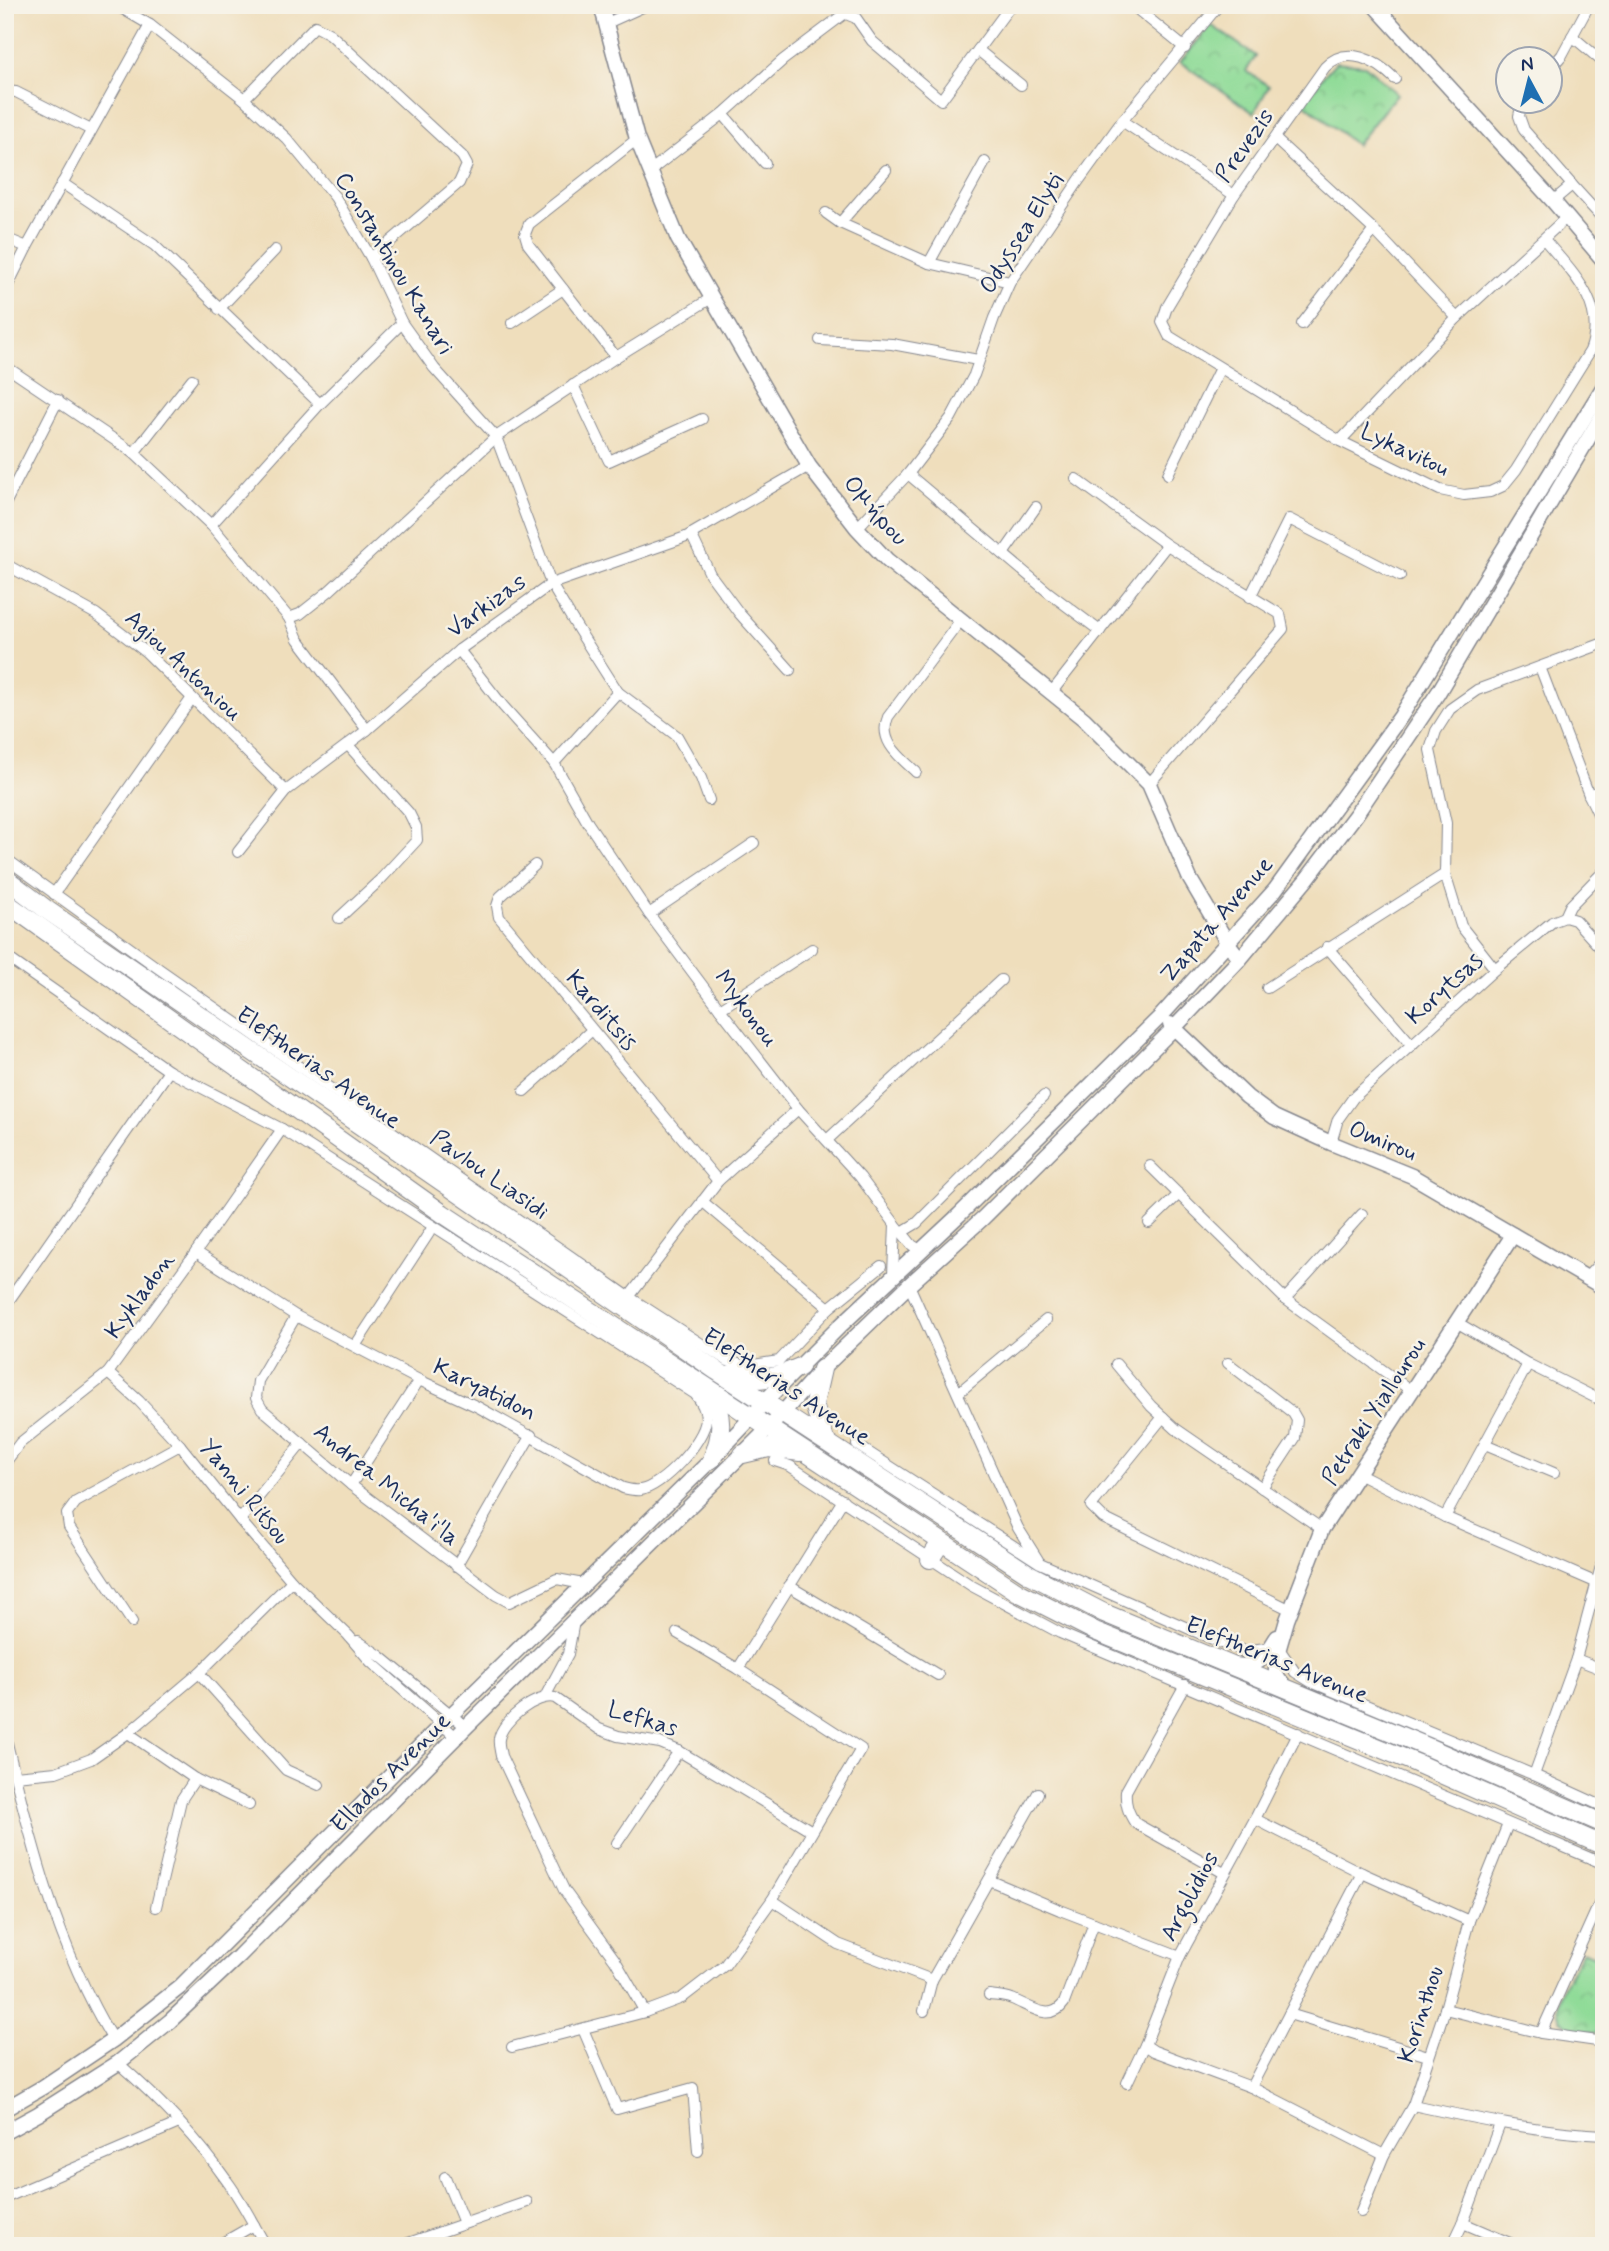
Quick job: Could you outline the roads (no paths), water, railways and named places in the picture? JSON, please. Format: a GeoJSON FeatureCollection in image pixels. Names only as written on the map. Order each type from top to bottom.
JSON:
{"type":"FeatureCollection","features":[{"type":"Feature","properties":{"kind":"highway","name":"Eleftherias Avenue"},"geometry":{"type":"LineString","coordinates":[[5,878],[47,910],[717,1371],[1029,1574],[1104,1613],[1423,1745],[1604,1824]]}},
{"type":"Feature","properties":{"kind":"highway","name":"Eleftherias Avenue"},"geometry":{"type":"LineString","coordinates":[[5,902],[430,1205],[697,1389],[810,1454],[1018,1592],[1095,1631],[1416,1763],[1604,1846]]}},
{"type":"Feature","properties":{"kind":"highway"},"geometry":{"type":"LineString","coordinates":[[717,1371],[754,1380],[772,1378],[800,1367]]}},
{"type":"Feature","properties":{"kind":"highway"},"geometry":{"type":"LineString","coordinates":[[822,1369],[814,1404],[825,1440]]}},
{"type":"Feature","properties":{"kind":"highway"},"geometry":{"type":"LineString","coordinates":[[697,1389],[718,1408],[721,1424],[719,1440],[712,1458]]}},
{"type":"Feature","properties":{"kind":"highway"},"geometry":{"type":"LineString","coordinates":[[743,1454],[769,1448],[810,1454]]}},
{"type":"Feature","properties":{"kind":"highway"},"geometry":{"type":"LineString","coordinates":[[930,1559],[941,1542]]}},
{"type":"Feature","properties":{"kind":"main road","name":"Ομήρου"},"geometry":{"type":"LineString","coordinates":[[601,5],[637,139],[678,239],[809,467],[857,528],[887,560],[1084,719],[1149,784],[1190,878],[1227,942],[1240,959]]}},
{"type":"Feature","properties":{"kind":"main road"},"geometry":{"type":"LineString","coordinates":[[1374,5],[1553,201],[1604,261]]}},
{"type":"Feature","properties":{"kind":"main road"},"geometry":{"type":"LineString","coordinates":[[1577,230],[1604,273]]}},
{"type":"Feature","properties":{"kind":"main road","name":"Zapata Avenue"},"geometry":{"type":"LineString","coordinates":[[765,1401],[1161,1016],[1275,891],[1401,716],[1604,386]]}},
{"type":"Feature","properties":{"kind":"main road","name":"Zapata Avenue"},"geometry":{"type":"LineString","coordinates":[[781,1412],[909,1285],[983,1218],[1174,1028],[1240,959],[1307,879],[1357,813],[1438,693],[1604,412]]}},
{"type":"Feature","properties":{"kind":"main road","name":"Omirou"},"geometry":{"type":"LineString","coordinates":[[1161,1016],[1257,1105],[1283,1122],[1412,1176],[1604,1288]]}},
{"type":"Feature","properties":{"kind":"main road","name":"Petraki Yiallourou"},"geometry":{"type":"LineString","coordinates":[[1219,1662],[1248,1666],[1257,1663],[1274,1649],[1322,1529],[1513,1235]]}},
{"type":"Feature","properties":{"kind":"main road","name":"Ellados Avenue"},"geometry":{"type":"LineString","coordinates":[[5,2109],[113,2040],[180,1987],[712,1458],[765,1401]]}},
{"type":"Feature","properties":{"kind":"main road","name":"Ellados Avenue"},"geometry":{"type":"LineString","coordinates":[[5,2132],[38,2115],[118,2063],[170,2021],[239,1956],[743,1454],[781,1412]]}},
{"type":"Feature","properties":{"kind":"main road"},"geometry":{"type":"LineString","coordinates":[[1274,1649],[1276,1675],[1289,1691]]}},
{"type":"Feature","properties":{"kind":"street","name":"Constantinou Kanari"},"geometry":{"type":"LineString","coordinates":[[116,5],[150,25],[244,99],[287,139],[335,197],[371,258],[402,323],[434,368],[496,437],[551,584],[618,692],[677,736],[701,778],[709,800]]}},
{"type":"Feature","properties":{"kind":"street"},"geometry":{"type":"LineString","coordinates":[[605,24],[647,5]]}},
{"type":"Feature","properties":{"kind":"street"},"geometry":{"type":"LineString","coordinates":[[650,171],[723,114],[783,60],[856,5]]}},
{"type":"Feature","properties":{"kind":"street"},"geometry":{"type":"LineString","coordinates":[[846,14],[856,18],[872,41],[941,100],[1011,5]]}},
{"type":"Feature","properties":{"kind":"street"},"geometry":{"type":"LineString","coordinates":[[1132,5],[1185,48]]}},
{"type":"Feature","properties":{"kind":"street","name":"Odyssea Elyti"},"geometry":{"type":"LineString","coordinates":[[857,528],[908,474],[951,418],[974,375],[1010,282],[1080,179],[1122,121],[1219,5]]}},
{"type":"Feature","properties":{"kind":"street"},"geometry":{"type":"LineString","coordinates":[[1564,51],[1589,5]]}},
{"type":"Feature","properties":{"kind":"street"},"geometry":{"type":"LineString","coordinates":[[5,291],[150,25]]}},
{"type":"Feature","properties":{"kind":"street"},"geometry":{"type":"LineString","coordinates":[[244,99],[315,26],[330,34],[463,156],[467,165],[459,183],[371,258]]}},
{"type":"Feature","properties":{"kind":"street"},"geometry":{"type":"LineString","coordinates":[[1572,36],[1604,63]]}},
{"type":"Feature","properties":{"kind":"street"},"geometry":{"type":"LineString","coordinates":[[978,50],[1021,85]]}},
{"type":"Feature","properties":{"kind":"street","name":"Prevezis"},"geometry":{"type":"LineString","coordinates":[[1162,322],[1167,307],[1234,195],[1320,73],[1336,57],[1352,55],[1370,60],[1395,79]]}},
{"type":"Feature","properties":{"kind":"street"},"geometry":{"type":"LineString","coordinates":[[5,91],[16,92],[91,130]]}},
{"type":"Feature","properties":{"kind":"street"},"geometry":{"type":"LineString","coordinates":[[723,114],[765,163]]}},
{"type":"Feature","properties":{"kind":"street"},"geometry":{"type":"LineString","coordinates":[[1519,116],[1524,130],[1604,220]]}},
{"type":"Feature","properties":{"kind":"street"},"geometry":{"type":"LineString","coordinates":[[1122,121],[1234,195]]}},
{"type":"Feature","properties":{"kind":"street"},"geometry":{"type":"LineString","coordinates":[[616,357],[528,244],[525,234],[529,225],[637,139]]}},
{"type":"Feature","properties":{"kind":"street"},"geometry":{"type":"LineString","coordinates":[[1275,139],[1374,230],[1457,318]]}},
{"type":"Feature","properties":{"kind":"street"},"geometry":{"type":"LineString","coordinates":[[929,263],[985,162]]}},
{"type":"Feature","properties":{"kind":"street"},"geometry":{"type":"LineString","coordinates":[[840,223],[886,170]]}},
{"type":"Feature","properties":{"kind":"street"},"geometry":{"type":"LineString","coordinates":[[62,183],[154,245],[320,404]]}},
{"type":"Feature","properties":{"kind":"street"},"geometry":{"type":"LineString","coordinates":[[1553,201],[1572,185]]}},
{"type":"Feature","properties":{"kind":"street"},"geometry":{"type":"LineString","coordinates":[[826,213],[840,223],[929,263],[1010,282]]}},
{"type":"Feature","properties":{"kind":"street"},"geometry":{"type":"LineString","coordinates":[[1340,442],[1457,318],[1567,217]]}},
{"type":"Feature","properties":{"kind":"street"},"geometry":{"type":"LineString","coordinates":[[1302,324],[1374,230]]}},
{"type":"Feature","properties":{"kind":"street"},"geometry":{"type":"LineString","coordinates":[[5,238],[27,247]]}},
{"type":"Feature","properties":{"kind":"street","name":"Lykavitou"},"geometry":{"type":"LineString","coordinates":[[1162,322],[1175,341],[1340,442],[1431,486],[1448,492],[1485,494],[1499,488],[1516,470],[1583,362],[1594,337],[1595,316],[1589,296],[1544,239]]}},
{"type":"Feature","properties":{"kind":"street"},"geometry":{"type":"LineString","coordinates":[[219,309],[275,250]]}},
{"type":"Feature","properties":{"kind":"street"},"geometry":{"type":"LineString","coordinates":[[512,323],[563,289]]}},
{"type":"Feature","properties":{"kind":"street"},"geometry":{"type":"LineString","coordinates":[[289,618],[300,614],[329,591],[496,437],[616,357],[713,297]]}},
{"type":"Feature","properties":{"kind":"street"},"geometry":{"type":"LineString","coordinates":[[211,526],[320,404],[402,323]]}},
{"type":"Feature","properties":{"kind":"street"},"geometry":{"type":"LineString","coordinates":[[820,340],[892,344],[978,360]]}},
{"type":"Feature","properties":{"kind":"street"},"geometry":{"type":"LineString","coordinates":[[5,366],[134,453],[211,526],[289,618],[298,639],[367,730]]}},
{"type":"Feature","properties":{"kind":"street"},"geometry":{"type":"LineString","coordinates":[[1168,474],[1220,368]]}},
{"type":"Feature","properties":{"kind":"street"},"geometry":{"type":"LineString","coordinates":[[134,453],[192,379]]}},
{"type":"Feature","properties":{"kind":"street"},"geometry":{"type":"LineString","coordinates":[[573,385],[609,461],[702,419]]}},
{"type":"Feature","properties":{"kind":"street"},"geometry":{"type":"LineString","coordinates":[[6,502],[58,400]]}},
{"type":"Feature","properties":{"kind":"street","name":"Varkizas"},"geometry":{"type":"LineString","coordinates":[[238,852],[286,791],[367,730],[458,650],[551,584],[691,534],[809,467]]}},
{"type":"Feature","properties":{"kind":"street"},"geometry":{"type":"LineString","coordinates":[[908,474],[1100,631]]}},
{"type":"Feature","properties":{"kind":"street"},"geometry":{"type":"LineString","coordinates":[[1076,479],[1167,545],[1280,614],[1283,629],[1149,784]]}},
{"type":"Feature","properties":{"kind":"street"},"geometry":{"type":"LineString","coordinates":[[1003,554],[1035,507]]}},
{"type":"Feature","properties":{"kind":"street"},"geometry":{"type":"LineString","coordinates":[[1250,597],[1289,519],[1400,576]]}},
{"type":"Feature","properties":{"kind":"street"},"geometry":{"type":"LineString","coordinates":[[691,534],[710,574],[739,613],[790,670]]}},
{"type":"Feature","properties":{"kind":"street"},"geometry":{"type":"LineString","coordinates":[[1051,693],[1167,545]]}},
{"type":"Feature","properties":{"kind":"street","name":"Agiou Antoniou"},"geometry":{"type":"LineString","coordinates":[[5,564],[108,622],[146,652],[286,791]]}},
{"type":"Feature","properties":{"kind":"street"},"geometry":{"type":"LineString","coordinates":[[916,772],[893,750],[884,725],[960,621]]}},
{"type":"Feature","properties":{"kind":"street"},"geometry":{"type":"LineString","coordinates":[[1495,969],[1461,926],[1445,874],[1446,823],[1430,750],[1436,731],[1450,709],[1477,690],[1604,643]]}},
{"type":"Feature","properties":{"kind":"street","name":"Mykonou"},"geometry":{"type":"LineString","coordinates":[[458,650],[554,763],[581,812],[649,914],[720,1009],[798,1109],[860,1177],[898,1228],[920,1250]]}},
{"type":"Feature","properties":{"kind":"street"},"geometry":{"type":"LineString","coordinates":[[1539,667],[1589,795],[1604,826]]}},
{"type":"Feature","properties":{"kind":"street"},"geometry":{"type":"LineString","coordinates":[[554,763],[618,692]]}},
{"type":"Feature","properties":{"kind":"street"},"geometry":{"type":"LineString","coordinates":[[54,894],[192,698]]}},
{"type":"Feature","properties":{"kind":"street"},"geometry":{"type":"LineString","coordinates":[[339,918],[380,880],[417,840],[416,827],[409,813],[348,745]]}},
{"type":"Feature","properties":{"kind":"street"},"geometry":{"type":"LineString","coordinates":[[1589,795],[1604,789]]}},
{"type":"Feature","properties":{"kind":"street"},"geometry":{"type":"LineString","coordinates":[[649,914],[754,844]]}},
{"type":"Feature","properties":{"kind":"street","name":"Pavlou Liasidi"},"geometry":{"type":"LineString","coordinates":[[5,858],[629,1297],[728,1361],[747,1366],[772,1363],[784,1358],[829,1308],[881,1266]]}},
{"type":"Feature","properties":{"kind":"street","name":"Karditsis"},"geometry":{"type":"LineString","coordinates":[[536,865],[500,897],[497,906],[499,917],[718,1181]]}},
{"type":"Feature","properties":{"kind":"street"},"geometry":{"type":"LineString","coordinates":[[1604,871],[1570,906],[1565,917],[1575,920],[1604,952]]}},
{"type":"Feature","properties":{"kind":"street"},"geometry":{"type":"LineString","coordinates":[[1267,988],[1327,947],[1445,874]]}},
{"type":"Feature","properties":{"kind":"street","name":"Korytsas"},"geometry":{"type":"LineString","coordinates":[[1331,1143],[1338,1119],[1353,1098],[1495,969],[1552,922],[1565,917]]}},
{"type":"Feature","properties":{"kind":"street"},"geometry":{"type":"LineString","coordinates":[[1327,947],[1412,1045]]}},
{"type":"Feature","properties":{"kind":"street"},"geometry":{"type":"LineString","coordinates":[[720,1009],[812,949]]}},
{"type":"Feature","properties":{"kind":"street"},"geometry":{"type":"LineString","coordinates":[[5,956],[169,1071],[282,1129],[433,1227],[697,1389]]}},
{"type":"Feature","properties":{"kind":"street"},"geometry":{"type":"LineString","coordinates":[[827,1140],[1000,980]]}},
{"type":"Feature","properties":{"kind":"street"},"geometry":{"type":"LineString","coordinates":[[197,1012],[219,1011]]}},
{"type":"Feature","properties":{"kind":"street"},"geometry":{"type":"LineString","coordinates":[[524,1091],[592,1030]]}},
{"type":"Feature","properties":{"kind":"street"},"geometry":{"type":"LineString","coordinates":[[262,1041],[266,1060]]}},
{"type":"Feature","properties":{"kind":"street"},"geometry":{"type":"LineString","coordinates":[[5,1306],[169,1071]]}},
{"type":"Feature","properties":{"kind":"street"},"geometry":{"type":"LineString","coordinates":[[893,1275],[898,1228],[917,1223],[1044,1096]]}},
{"type":"Feature","properties":{"kind":"street"},"geometry":{"type":"LineString","coordinates":[[629,1297],[718,1181],[798,1109]]}},
{"type":"Feature","properties":{"kind":"street","name":"Kykladon"},"geometry":{"type":"LineString","coordinates":[[5,1463],[20,1443],[108,1373],[282,1129]]}},
{"type":"Feature","properties":{"kind":"street"},"geometry":{"type":"LineString","coordinates":[[1150,1166],[1285,1299],[1413,1392]]}},
{"type":"Feature","properties":{"kind":"street"},"geometry":{"type":"LineString","coordinates":[[1149,1223],[1179,1194]]}},
{"type":"Feature","properties":{"kind":"street"},"geometry":{"type":"LineString","coordinates":[[702,1201],[829,1308]]}},
{"type":"Feature","properties":{"kind":"street"},"geometry":{"type":"LineString","coordinates":[[1285,1299],[1362,1214]]}},
{"type":"Feature","properties":{"kind":"street"},"geometry":{"type":"LineString","coordinates":[[355,1346],[433,1227]]}},
{"type":"Feature","properties":{"kind":"street","name":"Karyatidon"},"geometry":{"type":"LineString","coordinates":[[196,1252],[296,1316],[419,1380],[478,1407],[623,1488],[641,1491],[660,1480],[690,1453],[699,1440],[706,1420],[697,1389]]}},
{"type":"Feature","properties":{"kind":"street"},"geometry":{"type":"LineString","coordinates":[[1587,1277],[1604,1258]]}},
{"type":"Feature","properties":{"kind":"street"},"geometry":{"type":"LineString","coordinates":[[909,1285],[1018,1528],[1040,1563]]}},
{"type":"Feature","properties":{"kind":"street","name":"Andrea Micha'i'la"},"geometry":{"type":"LineString","coordinates":[[296,1316],[258,1381],[255,1393],[262,1409],[351,1485],[496,1595],[509,1602],[557,1579],[583,1584]]}},
{"type":"Feature","properties":{"kind":"street"},"geometry":{"type":"LineString","coordinates":[[958,1393],[1046,1320]]}},
{"type":"Feature","properties":{"kind":"street"},"geometry":{"type":"LineString","coordinates":[[1458,1322],[1528,1364],[1604,1402]]}},
{"type":"Feature","properties":{"kind":"street"},"geometry":{"type":"LineString","coordinates":[[1228,1363],[1293,1413],[1297,1420],[1294,1438],[1262,1488]]}},
{"type":"Feature","properties":{"kind":"street"},"geometry":{"type":"LineString","coordinates":[[1116,1364],[1151,1406],[1176,1429],[1322,1529]]}},
{"type":"Feature","properties":{"kind":"street"},"geometry":{"type":"LineString","coordinates":[[1445,1517],[1528,1364]]}},
{"type":"Feature","properties":{"kind":"street","name":"Yanni Ritsou"},"geometry":{"type":"LineString","coordinates":[[108,1373],[139,1401],[180,1446],[292,1581],[348,1635],[371,1662],[461,1732]]}},
{"type":"Feature","properties":{"kind":"street"},"geometry":{"type":"LineString","coordinates":[[351,1485],[419,1380]]}},
{"type":"Feature","properties":{"kind":"street"},"geometry":{"type":"LineString","coordinates":[[1163,1417],[1091,1506],[1103,1518],[1289,1615]]}},
{"type":"Feature","properties":{"kind":"street"},"geometry":{"type":"LineString","coordinates":[[456,1566],[531,1435]]}},
{"type":"Feature","properties":{"kind":"street"},"geometry":{"type":"LineString","coordinates":[[240,1520],[302,1443]]}},
{"type":"Feature","properties":{"kind":"street"},"geometry":{"type":"LineString","coordinates":[[1485,1444],[1554,1473]]}},
{"type":"Feature","properties":{"kind":"street"},"geometry":{"type":"LineString","coordinates":[[857,1445],[1040,1563],[1226,1645],[1246,1651],[1274,1649],[1296,1672],[1311,1682],[1604,1807]]}},
{"type":"Feature","properties":{"kind":"street"},"geometry":{"type":"LineString","coordinates":[[132,1622],[69,1527],[67,1514],[76,1502],[180,1446]]}},
{"type":"Feature","properties":{"kind":"street"},"geometry":{"type":"LineString","coordinates":[[775,1461],[790,1466],[972,1586],[1060,1633],[1604,1864]]}},
{"type":"Feature","properties":{"kind":"street"},"geometry":{"type":"LineString","coordinates":[[1360,1474],[1445,1517],[1595,1582]]}},
{"type":"Feature","properties":{"kind":"street"},"geometry":{"type":"LineString","coordinates":[[738,1669],[843,1500]]}},
{"type":"Feature","properties":{"kind":"street"},"geometry":{"type":"LineString","coordinates":[[1534,1775],[1576,1659],[1604,1555]]}},
{"type":"Feature","properties":{"kind":"street"},"geometry":{"type":"LineString","coordinates":[[15,1776],[56,1772],[68,1768],[90,1759],[128,1733],[199,1673],[292,1581]]}},
{"type":"Feature","properties":{"kind":"street"},"geometry":{"type":"LineString","coordinates":[[789,1586],[939,1675]]}},
{"type":"Feature","properties":{"kind":"street"},"geometry":{"type":"LineString","coordinates":[[574,1621],[568,1654],[546,1695],[525,1707],[502,1730],[498,1743],[501,1756],[564,1890],[615,1960],[645,2011]]}},
{"type":"Feature","properties":{"kind":"street"},"geometry":{"type":"LineString","coordinates":[[512,2048],[682,1998],[725,1965],[772,1900],[861,1749],[677,1633]]}},
{"type":"Feature","properties":{"kind":"street"},"geometry":{"type":"LineString","coordinates":[[1576,1659],[1604,1670]]}},
{"type":"Feature","properties":{"kind":"street"},"geometry":{"type":"LineString","coordinates":[[199,1673],[286,1770],[319,1785]]}},
{"type":"Feature","properties":{"kind":"street"},"geometry":{"type":"LineString","coordinates":[[1185,1685],[1126,1791],[1125,1803],[1135,1823],[1224,1873]]}},
{"type":"Feature","properties":{"kind":"street","name":"Lefkas"},"geometry":{"type":"LineString","coordinates":[[546,1695],[555,1698],[599,1729],[618,1736],[660,1743],[679,1751],[812,1830]]}},
{"type":"Feature","properties":{"kind":"street"},"geometry":{"type":"LineString","coordinates":[[128,1733],[195,1779],[249,1805]]}},
{"type":"Feature","properties":{"kind":"street","name":"Argolidios"},"geometry":{"type":"LineString","coordinates":[[1127,2083],[1180,1956],[1255,1819],[1298,1733]]}},
{"type":"Feature","properties":{"kind":"street"},"geometry":{"type":"LineString","coordinates":[[5,1735],[23,1809],[64,1940],[87,1993],[113,2040]]}},
{"type":"Feature","properties":{"kind":"street"},"geometry":{"type":"LineString","coordinates":[[617,1843],[679,1751]]}},
{"type":"Feature","properties":{"kind":"street"},"geometry":{"type":"LineString","coordinates":[[156,1907],[181,1800],[195,1779]]}},
{"type":"Feature","properties":{"kind":"street"},"geometry":{"type":"LineString","coordinates":[[924,2011],[932,1980],[1038,1793]]}},
{"type":"Feature","properties":{"kind":"street"},"geometry":{"type":"LineString","coordinates":[[1255,1819],[1362,1873],[1469,1921]]}},
{"type":"Feature","properties":{"kind":"street","name":"Korinthou"},"geometry":{"type":"LineString","coordinates":[[1361,2212],[1384,2155],[1413,2105],[1445,2010],[1469,1921],[1508,1824]]}},
{"type":"Feature","properties":{"kind":"street"},"geometry":{"type":"LineString","coordinates":[[1251,2087],[1362,1873]]}},
{"type":"Feature","properties":{"kind":"street"},"geometry":{"type":"LineString","coordinates":[[989,1880],[1180,1956]]}},
{"type":"Feature","properties":{"kind":"street"},"geometry":{"type":"LineString","coordinates":[[1541,2033],[1604,1893]]}},
{"type":"Feature","properties":{"kind":"street"},"geometry":{"type":"LineString","coordinates":[[772,1900],[838,1944],[932,1980]]}},
{"type":"Feature","properties":{"kind":"street"},"geometry":{"type":"LineString","coordinates":[[989,1995],[1009,1998],[1040,2012],[1060,2009],[1065,2003],[1094,1923]]}},
{"type":"Feature","properties":{"kind":"street"},"geometry":{"type":"LineString","coordinates":[[1445,2010],[1541,2033],[1604,2042]]}},
{"type":"Feature","properties":{"kind":"street"},"geometry":{"type":"LineString","coordinates":[[1289,2014],[1428,2056]]}},
{"type":"Feature","properties":{"kind":"street"},"geometry":{"type":"LineString","coordinates":[[583,2029],[617,2109],[692,2088],[698,2151]]}},
{"type":"Feature","properties":{"kind":"street"},"geometry":{"type":"LineString","coordinates":[[1145,2045],[1154,2051],[1251,2087],[1384,2155]]}},
{"type":"Feature","properties":{"kind":"street"},"geometry":{"type":"LineString","coordinates":[[118,2063],[156,2097],[228,2181],[266,2246]]}},
{"type":"Feature","properties":{"kind":"street"},"geometry":{"type":"LineString","coordinates":[[1413,2105],[1500,2124],[1560,2133],[1604,2135]]}},
{"type":"Feature","properties":{"kind":"street"},"geometry":{"type":"LineString","coordinates":[[5,2198],[178,2123]]}},
{"type":"Feature","properties":{"kind":"street"},"geometry":{"type":"LineString","coordinates":[[1452,2246],[1500,2124]]}},
{"type":"Feature","properties":{"kind":"street"},"geometry":{"type":"LineString","coordinates":[[445,2178],[464,2223]]}},
{"type":"Feature","properties":{"kind":"street"},"geometry":{"type":"LineString","coordinates":[[405,2245],[527,2202]]}},
{"type":"Feature","properties":{"kind":"street"},"geometry":{"type":"LineString","coordinates":[[1463,2223],[1517,2246]]}},
{"type":"Feature","properties":{"kind":"street"},"geometry":{"type":"LineString","coordinates":[[217,2246],[254,2225]]}}]}
